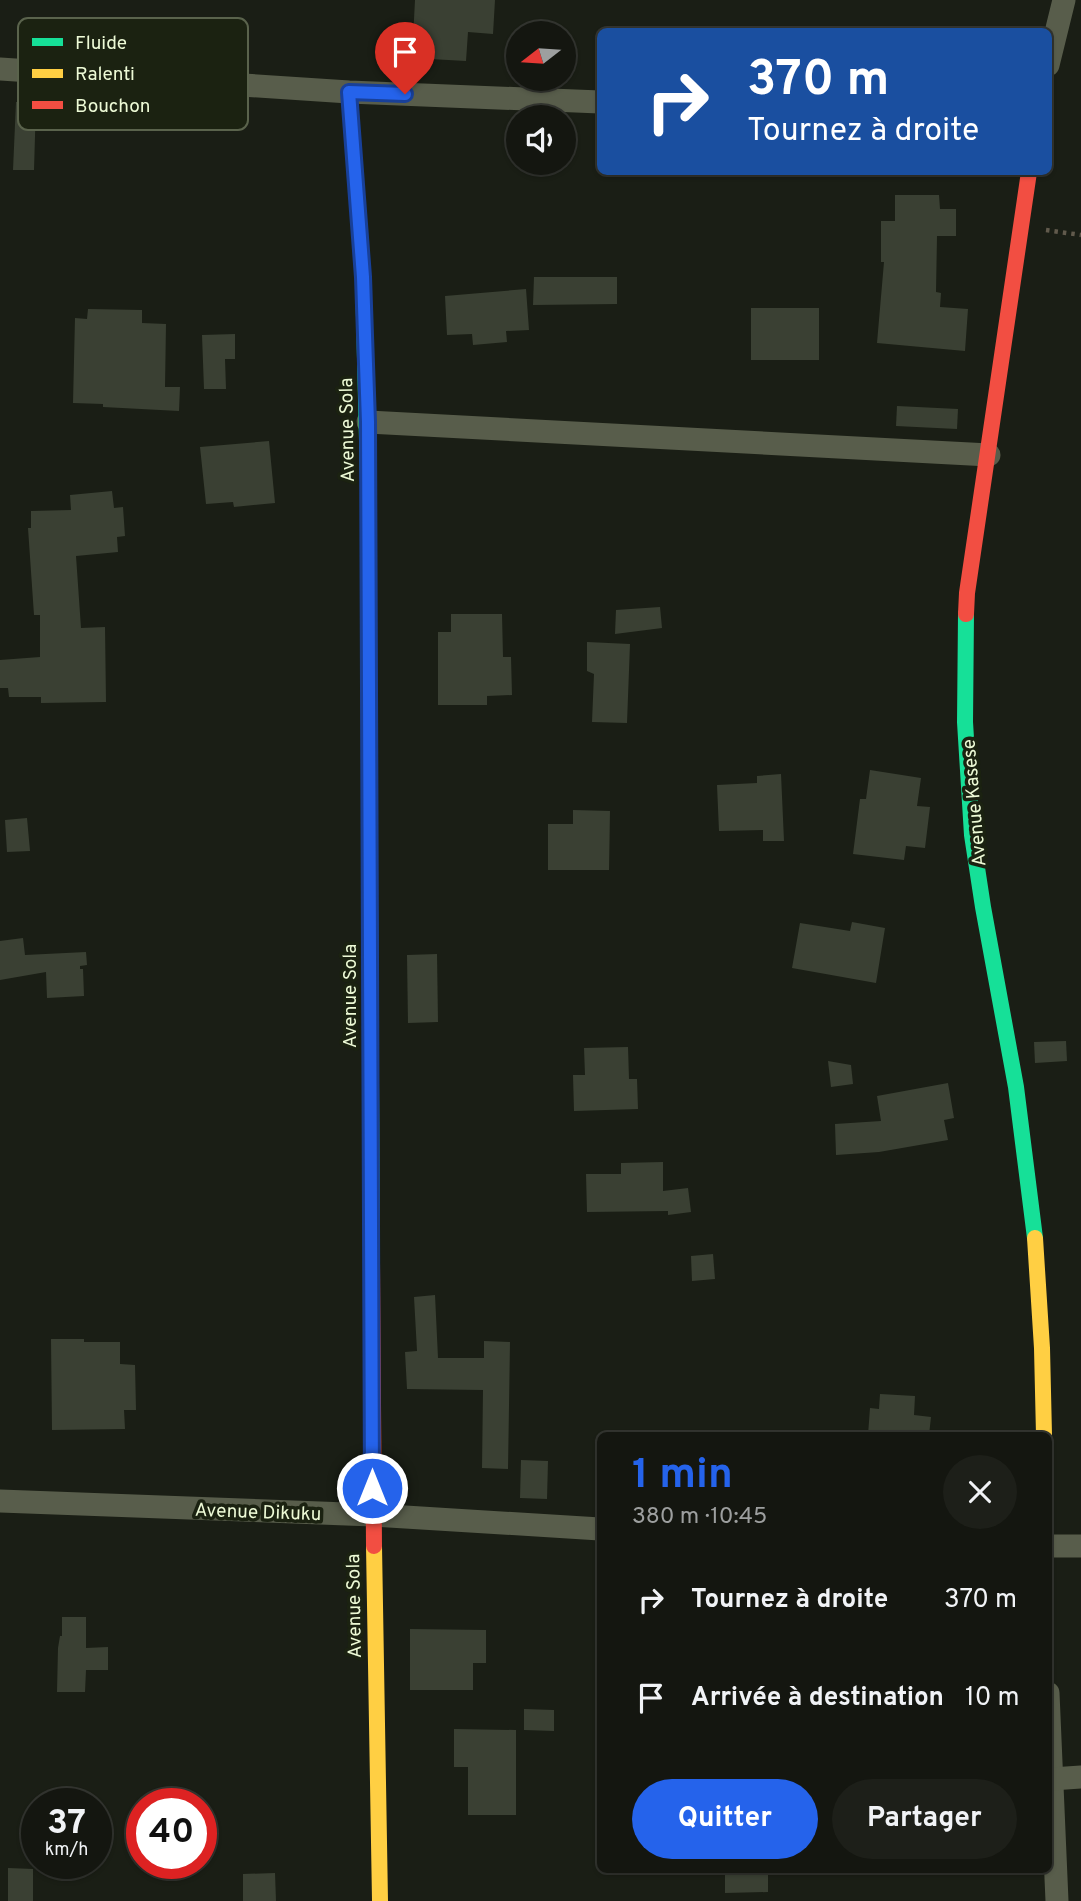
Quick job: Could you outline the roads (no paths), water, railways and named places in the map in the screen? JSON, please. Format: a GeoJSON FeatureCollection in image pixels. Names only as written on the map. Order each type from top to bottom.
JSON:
{"type":"FeatureCollection","features":[{"type":"Feature","properties":{"kind":"street"},"geometry":{"type":"LineString","coordinates":[[1052,49],[1064,0]]}},
{"type":"Feature","properties":{"kind":"street"},"geometry":{"type":"LineString","coordinates":[[0,69],[18,70]]}},
{"type":"Feature","properties":{"kind":"street"},"geometry":{"type":"LineString","coordinates":[[248,85],[597,102]]}},
{"type":"Feature","properties":{"kind":"street","name":"Avenue Sola"},"geometry":{"type":"LineString","coordinates":[[349,92],[363,277],[368,422],[373,1516],[380,1901]]}},
{"type":"Feature","properties":{"kind":"street","name":"Avenue Kasese"},"geometry":{"type":"LineString","coordinates":[[1029,175],[967,593],[963,646],[969,800],[980,883],[1016,1085],[1027,1172],[1044,1382],[1044,1432]]}},
{"type":"Feature","properties":{"kind":"street"},"geometry":{"type":"LineString","coordinates":[[368,422],[989,455]]}},
{"type":"Feature","properties":{"kind":"street","name":"Avenue Dikuku"},"geometry":{"type":"LineString","coordinates":[[0,1501],[373,1516],[597,1529]]}},
{"type":"Feature","properties":{"kind":"street"},"geometry":{"type":"LineString","coordinates":[[1052,1546],[1081,1546]]}},
{"type":"Feature","properties":{"kind":"street"},"geometry":{"type":"LineString","coordinates":[[1056,1901],[1052,1779],[1081,1777]]}}]}
